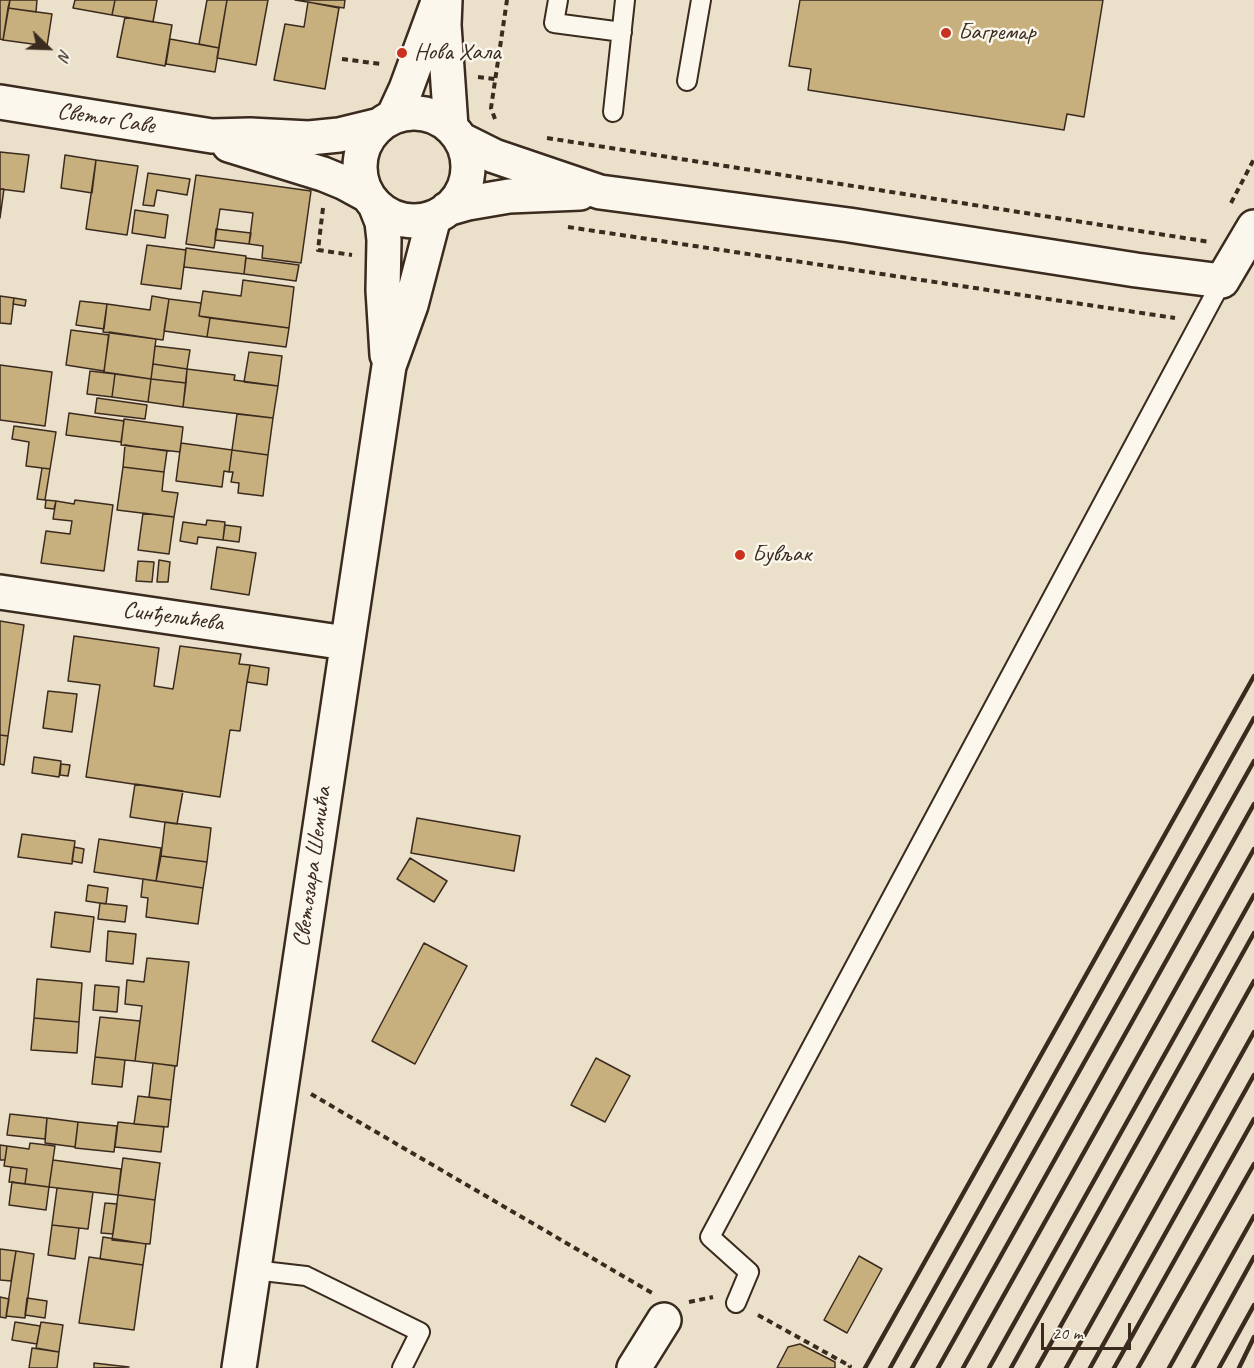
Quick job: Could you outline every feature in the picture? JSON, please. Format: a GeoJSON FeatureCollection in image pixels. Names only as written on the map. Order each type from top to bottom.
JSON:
{"type":"FeatureCollection","features":[{"type":"Feature","properties":{"kind":"street"},"geometry":{"type":"LineString","coordinates":[[439,0],[405,89],[386,121],[369,136],[362,150],[360,173],[371,201],[389,216],[404,221],[419,221],[468,203],[509,196],[600,192],[849,225],[1207,280],[1254,227]]}},
{"type":"Feature","properties":{"kind":"street"},"geometry":{"type":"LineString","coordinates":[[441,213],[458,198],[465,184],[467,161],[456,133],[444,25],[445,0]]}},
{"type":"Feature","properties":{"kind":"street","name":"Светог Саве"},"geometry":{"type":"LineString","coordinates":[[0,102],[212,136],[309,138],[339,135],[386,121]]}},
{"type":"Feature","properties":{"kind":"street"},"geometry":{"type":"LineString","coordinates":[[386,121],[408,113],[438,118],[484,151],[600,192]]}},
{"type":"Feature","properties":{"kind":"street","name":"Светог Саве"},"geometry":{"type":"LineString","coordinates":[[212,136],[239,149],[323,174],[345,183],[371,201]]}},
{"type":"Feature","properties":{"kind":"street","name":"Светозара Шемића"},"geometry":{"type":"LineString","coordinates":[[371,201],[382,222],[384,240],[383,290],[388,366]]}},
{"type":"Feature","properties":{"kind":"street","name":"Светозара Шемића"},"geometry":{"type":"LineString","coordinates":[[239,1368],[388,366],[411,306],[441,213]]}},
{"type":"Feature","properties":{"kind":"street","name":"Синђелићева"},"geometry":{"type":"LineString","coordinates":[[0,592],[346,643]]}},
{"type":"Feature","properties":{"kind":"street"},"geometry":{"type":"LineString","coordinates":[[634,1368],[667,1306]]}},
{"type":"Feature","properties":{"kind":"lane"},"geometry":{"type":"LineString","coordinates":[[558,0],[554,23],[622,32]]}},
{"type":"Feature","properties":{"kind":"lane"},"geometry":{"type":"LineString","coordinates":[[613,112],[625,0]]}},
{"type":"Feature","properties":{"kind":"lane"},"geometry":{"type":"LineString","coordinates":[[687,81],[700,0]]}},
{"type":"Feature","properties":{"kind":"lane"},"geometry":{"type":"LineString","coordinates":[[736,1303],[749,1272],[710,1236],[1207,280]]}},
{"type":"Feature","properties":{"kind":"lane"},"geometry":{"type":"LineString","coordinates":[[254,1270],[306,1276],[420,1332],[402,1368]]}},
{"type":"Feature","properties":{"kind":"path"},"geometry":{"type":"LineString","coordinates":[[507,0],[491,108],[494,118],[517,132],[512,162]]}},
{"type":"Feature","properties":{"kind":"path"},"geometry":{"type":"LineString","coordinates":[[542,137],[1210,242]]}},
{"type":"Feature","properties":{"kind":"path"},"geometry":{"type":"LineString","coordinates":[[561,226],[1174,318],[1207,280]]}},
{"type":"Feature","properties":{"kind":"path"},"geometry":{"type":"LineString","coordinates":[[282,1077],[667,1306],[722,1295],[850,1366],[849,1368]]}},
{"type":"Feature","properties":{"kind":"building"},"geometry":{"type":"Polygon","coordinates":[[[0,0],[10,0],[3,40],[0,39],[0,0]]]}},
{"type":"Feature","properties":{"kind":"building"},"geometry":{"type":"Polygon","coordinates":[[[10,0],[37,0],[36,12],[8,8],[10,0]]]}},
{"type":"Feature","properties":{"kind":"building"},"geometry":{"type":"Polygon","coordinates":[[[75,0],[115,0],[112,15],[73,8],[75,0]]]}},
{"type":"Feature","properties":{"kind":"building"},"geometry":{"type":"Polygon","coordinates":[[[115,0],[157,0],[153,22],[112,15],[115,0]]]}},
{"type":"Feature","properties":{"kind":"building"},"geometry":{"type":"Polygon","coordinates":[[[207,0],[227,0],[219,48],[199,44],[207,0]]]}},
{"type":"Feature","properties":{"kind":"building"},"geometry":{"type":"Polygon","coordinates":[[[227,0],[268,0],[256,65],[217,58],[227,0]]]}},
{"type":"Feature","properties":{"kind":"building"},"geometry":{"type":"Polygon","coordinates":[[[295,0],[345,0],[344,8],[295,0]]]}},
{"type":"Feature","properties":{"kind":"building","name":"Багремар"},"geometry":{"type":"Polygon","coordinates":[[[800,0],[1103,0],[1084,117],[1067,114],[1064,130],[808,90],[811,69],[789,66],[800,0]]]}},
{"type":"Feature","properties":{"kind":"building"},"geometry":{"type":"Polygon","coordinates":[[[308,2],[339,8],[325,89],[274,80],[285,24],[304,27],[308,2]]]}},
{"type":"Feature","properties":{"kind":"building"},"geometry":{"type":"Polygon","coordinates":[[[8,8],[52,14],[47,46],[3,40],[8,8]]]}},
{"type":"Feature","properties":{"kind":"building"},"geometry":{"type":"Polygon","coordinates":[[[125,17],[172,25],[165,66],[117,57],[125,17]]]}},
{"type":"Feature","properties":{"kind":"building"},"geometry":{"type":"Polygon","coordinates":[[[170,39],[219,48],[215,72],[166,64],[170,39]]]}},
{"type":"Feature","properties":{"kind":"building"},"geometry":{"type":"Polygon","coordinates":[[[0,152],[29,155],[24,192],[0,189],[0,152]]]}},
{"type":"Feature","properties":{"kind":"building"},"geometry":{"type":"Polygon","coordinates":[[[65,155],[96,160],[92,193],[61,188],[65,155]]]}},
{"type":"Feature","properties":{"kind":"building"},"geometry":{"type":"Polygon","coordinates":[[[96,160],[138,166],[127,235],[86,229],[96,160]]]}},
{"type":"Feature","properties":{"kind":"building"},"geometry":{"type":"Polygon","coordinates":[[[148,173],[190,179],[187,195],[157,190],[154,206],[143,205],[148,173]]]}},
{"type":"Feature","properties":{"kind":"building"},"geometry":{"type":"Polygon","coordinates":[[[196,175],[311,191],[301,263],[262,258],[263,246],[249,244],[253,213],[220,209],[214,248],[186,244],[196,175]]]}},
{"type":"Feature","properties":{"kind":"building"},"geometry":{"type":"Polygon","coordinates":[[[0,189],[4,189],[0,218],[0,189]]]}},
{"type":"Feature","properties":{"kind":"building"},"geometry":{"type":"Polygon","coordinates":[[[135,210],[168,215],[165,238],[132,233],[135,210]]]}},
{"type":"Feature","properties":{"kind":"building"},"geometry":{"type":"Polygon","coordinates":[[[216,229],[251,233],[249,244],[215,240],[216,229]]]}},
{"type":"Feature","properties":{"kind":"building"},"geometry":{"type":"Polygon","coordinates":[[[147,245],[186,250],[181,289],[141,284],[147,245]]]}},
{"type":"Feature","properties":{"kind":"building"},"geometry":{"type":"Polygon","coordinates":[[[186,248],[246,256],[244,274],[184,267],[186,248]]]}},
{"type":"Feature","properties":{"kind":"building"},"geometry":{"type":"Polygon","coordinates":[[[246,258],[299,265],[296,281],[244,274],[246,258]]]}},
{"type":"Feature","properties":{"kind":"building"},"geometry":{"type":"Polygon","coordinates":[[[243,280],[294,287],[289,328],[199,316],[203,291],[241,296],[243,280]]]}},
{"type":"Feature","properties":{"kind":"building"},"geometry":{"type":"Polygon","coordinates":[[[0,296],[14,298],[11,324],[0,323],[0,296]]]}},
{"type":"Feature","properties":{"kind":"building"},"geometry":{"type":"Polygon","coordinates":[[[152,296],[169,299],[163,340],[103,332],[107,304],[150,310],[152,296]]]}},
{"type":"Feature","properties":{"kind":"building"},"geometry":{"type":"Polygon","coordinates":[[[14,298],[26,300],[25,306],[13,304],[14,298]]]}},
{"type":"Feature","properties":{"kind":"building"},"geometry":{"type":"Polygon","coordinates":[[[169,299],[201,303],[199,316],[210,318],[207,337],[164,331],[169,299]]]}},
{"type":"Feature","properties":{"kind":"building"},"geometry":{"type":"Polygon","coordinates":[[[80,301],[107,304],[104,329],[76,325],[80,301]]]}},
{"type":"Feature","properties":{"kind":"building"},"geometry":{"type":"Polygon","coordinates":[[[210,318],[289,328],[286,347],[207,337],[210,318]]]}},
{"type":"Feature","properties":{"kind":"building"},"geometry":{"type":"Polygon","coordinates":[[[71,330],[109,335],[104,371],[66,365],[71,330]]]}},
{"type":"Feature","properties":{"kind":"building"},"geometry":{"type":"Polygon","coordinates":[[[109,332],[156,339],[151,379],[104,372],[109,332]]]}},
{"type":"Feature","properties":{"kind":"building"},"geometry":{"type":"Polygon","coordinates":[[[155,346],[190,350],[187,369],[153,364],[155,346]]]}},
{"type":"Feature","properties":{"kind":"building"},"geometry":{"type":"Polygon","coordinates":[[[249,352],[282,356],[278,386],[244,382],[249,352]]]}},
{"type":"Feature","properties":{"kind":"building"},"geometry":{"type":"Polygon","coordinates":[[[153,364],[187,369],[186,383],[151,379],[153,364]]]}},
{"type":"Feature","properties":{"kind":"building"},"geometry":{"type":"Polygon","coordinates":[[[0,365],[52,372],[45,426],[0,420],[0,365]]]}},
{"type":"Feature","properties":{"kind":"building"},"geometry":{"type":"Polygon","coordinates":[[[187,369],[235,375],[234,380],[278,386],[273,418],[183,407],[187,369]]]}},
{"type":"Feature","properties":{"kind":"building"},"geometry":{"type":"Polygon","coordinates":[[[90,371],[115,374],[112,397],[87,394],[90,371]]]}},
{"type":"Feature","properties":{"kind":"building"},"geometry":{"type":"Polygon","coordinates":[[[115,374],[151,379],[148,402],[112,397],[115,374]]]}},
{"type":"Feature","properties":{"kind":"building"},"geometry":{"type":"Polygon","coordinates":[[[151,379],[186,383],[183,407],[148,402],[151,379]]]}},
{"type":"Feature","properties":{"kind":"building"},"geometry":{"type":"Polygon","coordinates":[[[97,398],[147,405],[145,419],[95,413],[97,398]]]}},
{"type":"Feature","properties":{"kind":"building"},"geometry":{"type":"Polygon","coordinates":[[[69,413],[124,421],[121,442],[66,435],[69,413]]]}},
{"type":"Feature","properties":{"kind":"building"},"geometry":{"type":"Polygon","coordinates":[[[237,414],[273,418],[268,455],[232,450],[237,414]]]}},
{"type":"Feature","properties":{"kind":"building"},"geometry":{"type":"Polygon","coordinates":[[[124,419],[183,427],[180,452],[121,445],[124,419]]]}},
{"type":"Feature","properties":{"kind":"building"},"geometry":{"type":"Polygon","coordinates":[[[14,426],[56,432],[50,469],[26,466],[29,442],[12,439],[14,426]]]}},
{"type":"Feature","properties":{"kind":"building"},"geometry":{"type":"Polygon","coordinates":[[[181,443],[232,450],[229,472],[224,471],[222,487],[176,481],[181,443]]]}},
{"type":"Feature","properties":{"kind":"building"},"geometry":{"type":"Polygon","coordinates":[[[125,445],[167,451],[164,472],[123,467],[125,445]]]}},
{"type":"Feature","properties":{"kind":"building"},"geometry":{"type":"Polygon","coordinates":[[[232,450],[268,455],[263,496],[238,493],[239,483],[231,482],[233,472],[229,472],[232,450]]]}},
{"type":"Feature","properties":{"kind":"building"},"geometry":{"type":"Polygon","coordinates":[[[123,467],[164,472],[162,491],[178,493],[174,517],[117,510],[123,467]]]}},
{"type":"Feature","properties":{"kind":"building"},"geometry":{"type":"Polygon","coordinates":[[[42,468],[50,469],[45,500],[37,499],[42,468]]]}},
{"type":"Feature","properties":{"kind":"building"},"geometry":{"type":"Polygon","coordinates":[[[46,500],[56,501],[54,509],[45,508],[46,500]]]}},
{"type":"Feature","properties":{"kind":"building"},"geometry":{"type":"Polygon","coordinates":[[[75,500],[113,505],[104,571],[41,563],[46,531],[70,534],[72,521],[53,519],[56,501],[74,504],[75,500]]]}},
{"type":"Feature","properties":{"kind":"building"},"geometry":{"type":"Polygon","coordinates":[[[143,513],[174,517],[169,554],[138,550],[143,513]]]}},
{"type":"Feature","properties":{"kind":"building"},"geometry":{"type":"Polygon","coordinates":[[[207,520],[225,522],[223,540],[198,537],[197,544],[180,541],[183,522],[206,525],[207,520]]]}},
{"type":"Feature","properties":{"kind":"building"},"geometry":{"type":"Polygon","coordinates":[[[225,525],[241,527],[239,542],[223,540],[225,525]]]}},
{"type":"Feature","properties":{"kind":"building"},"geometry":{"type":"Polygon","coordinates":[[[217,547],[256,553],[249,595],[211,589],[217,547]]]}},
{"type":"Feature","properties":{"kind":"building"},"geometry":{"type":"Polygon","coordinates":[[[159,560],[170,562],[168,582],[157,582],[159,560]]]}},
{"type":"Feature","properties":{"kind":"building"},"geometry":{"type":"Polygon","coordinates":[[[138,561],[154,562],[152,582],[136,581],[138,561]]]}},
{"type":"Feature","properties":{"kind":"building"},"geometry":{"type":"Polygon","coordinates":[[[0,621],[24,625],[8,736],[0,735],[0,621]]]}},
{"type":"Feature","properties":{"kind":"building"},"geometry":{"type":"Polygon","coordinates":[[[74,636],[159,648],[154,686],[173,689],[180,646],[241,654],[239,664],[250,665],[240,731],[230,730],[220,797],[86,777],[100,685],[68,681],[74,636]]]}},
{"type":"Feature","properties":{"kind":"building"},"geometry":{"type":"Polygon","coordinates":[[[250,665],[269,668],[267,685],[247,682],[250,665]]]}},
{"type":"Feature","properties":{"kind":"building"},"geometry":{"type":"Polygon","coordinates":[[[48,691],[77,694],[72,732],[43,728],[48,691]]]}},
{"type":"Feature","properties":{"kind":"building"},"geometry":{"type":"Polygon","coordinates":[[[0,735],[8,736],[4,765],[0,764],[0,735]]]}},
{"type":"Feature","properties":{"kind":"building"},"geometry":{"type":"Polygon","coordinates":[[[34,757],[61,761],[59,777],[32,773],[34,757]]]}},
{"type":"Feature","properties":{"kind":"building"},"geometry":{"type":"Polygon","coordinates":[[[61,764],[70,765],[68,776],[60,775],[61,764]]]}},
{"type":"Feature","properties":{"kind":"building"},"geometry":{"type":"Polygon","coordinates":[[[135,784],[183,791],[177,824],[130,817],[135,784]]]}},
{"type":"Feature","properties":{"kind":"building"},"geometry":{"type":"Polygon","coordinates":[[[417,818],[520,836],[514,871],[411,853],[417,818]]]}},
{"type":"Feature","properties":{"kind":"building"},"geometry":{"type":"Polygon","coordinates":[[[165,822],[211,828],[207,862],[161,856],[165,822]]]}},
{"type":"Feature","properties":{"kind":"building"},"geometry":{"type":"Polygon","coordinates":[[[22,834],[75,841],[72,864],[18,857],[22,834]]]}},
{"type":"Feature","properties":{"kind":"building"},"geometry":{"type":"Polygon","coordinates":[[[99,839],[161,848],[156,881],[94,872],[99,839]]]}},
{"type":"Feature","properties":{"kind":"building"},"geometry":{"type":"Polygon","coordinates":[[[74,847],[84,849],[82,863],[72,861],[74,847]]]}},
{"type":"Feature","properties":{"kind":"building"},"geometry":{"type":"Polygon","coordinates":[[[161,856],[207,862],[203,888],[156,881],[161,856]]]}},
{"type":"Feature","properties":{"kind":"building"},"geometry":{"type":"Polygon","coordinates":[[[410,858],[447,881],[434,902],[397,879],[410,858]]]}},
{"type":"Feature","properties":{"kind":"building"},"geometry":{"type":"Polygon","coordinates":[[[143,879],[203,888],[198,924],[146,917],[148,898],[141,897],[143,879]]]}},
{"type":"Feature","properties":{"kind":"building"},"geometry":{"type":"Polygon","coordinates":[[[88,885],[108,888],[106,904],[86,901],[88,885]]]}},
{"type":"Feature","properties":{"kind":"building"},"geometry":{"type":"Polygon","coordinates":[[[100,903],[127,906],[125,922],[98,919],[100,903]]]}},
{"type":"Feature","properties":{"kind":"building"},"geometry":{"type":"Polygon","coordinates":[[[55,912],[94,917],[90,952],[51,947],[55,912]]]}},
{"type":"Feature","properties":{"kind":"building"},"geometry":{"type":"Polygon","coordinates":[[[108,931],[136,934],[133,964],[106,961],[108,931]]]}},
{"type":"Feature","properties":{"kind":"building"},"geometry":{"type":"Polygon","coordinates":[[[424,943],[467,966],[415,1064],[372,1041],[424,943]]]}},
{"type":"Feature","properties":{"kind":"building"},"geometry":{"type":"Polygon","coordinates":[[[147,958],[189,962],[177,1066],[135,1061],[142,1006],[125,1004],[127,980],[144,982],[147,958]]]}},
{"type":"Feature","properties":{"kind":"building"},"geometry":{"type":"Polygon","coordinates":[[[37,979],[82,983],[79,1022],[34,1018],[37,979]]]}},
{"type":"Feature","properties":{"kind":"building"},"geometry":{"type":"Polygon","coordinates":[[[95,985],[119,987],[117,1012],[93,1010],[95,985]]]}},
{"type":"Feature","properties":{"kind":"building"},"geometry":{"type":"Polygon","coordinates":[[[100,1017],[140,1021],[135,1061],[95,1057],[100,1017]]]}},
{"type":"Feature","properties":{"kind":"building"},"geometry":{"type":"Polygon","coordinates":[[[34,1018],[79,1022],[77,1053],[31,1050],[34,1018]]]}},
{"type":"Feature","properties":{"kind":"building"},"geometry":{"type":"Polygon","coordinates":[[[95,1057],[125,1060],[122,1087],[92,1084],[95,1057]]]}},
{"type":"Feature","properties":{"kind":"building"},"geometry":{"type":"Polygon","coordinates":[[[596,1058],[630,1076],[605,1122],[571,1105],[596,1058]]]}},
{"type":"Feature","properties":{"kind":"building"},"geometry":{"type":"Polygon","coordinates":[[[153,1063],[175,1066],[171,1100],[149,1097],[153,1063]]]}},
{"type":"Feature","properties":{"kind":"building"},"geometry":{"type":"Polygon","coordinates":[[[138,1096],[171,1100],[168,1127],[134,1124],[138,1096]]]}},
{"type":"Feature","properties":{"kind":"building"},"geometry":{"type":"Polygon","coordinates":[[[10,1114],[47,1118],[45,1139],[7,1135],[10,1114]]]}},
{"type":"Feature","properties":{"kind":"building"},"geometry":{"type":"Polygon","coordinates":[[[47,1118],[78,1122],[75,1147],[45,1143],[47,1118]]]}},
{"type":"Feature","properties":{"kind":"building"},"geometry":{"type":"Polygon","coordinates":[[[78,1122],[117,1126],[114,1152],[75,1148],[78,1122]]]}},
{"type":"Feature","properties":{"kind":"building"},"geometry":{"type":"Polygon","coordinates":[[[118,1122],[164,1127],[161,1152],[115,1147],[118,1122]]]}},
{"type":"Feature","properties":{"kind":"building"},"geometry":{"type":"Polygon","coordinates":[[[30,1143],[55,1146],[49,1187],[25,1184],[27,1169],[4,1166],[7,1146],[29,1149],[30,1143]]]}},
{"type":"Feature","properties":{"kind":"building"},"geometry":{"type":"Polygon","coordinates":[[[0,1145],[7,1146],[5,1160],[0,1160],[0,1145]]]}},
{"type":"Feature","properties":{"kind":"building"},"geometry":{"type":"Polygon","coordinates":[[[123,1158],[160,1163],[155,1200],[118,1195],[123,1158]]]}},
{"type":"Feature","properties":{"kind":"building"},"geometry":{"type":"Polygon","coordinates":[[[53,1160],[121,1169],[118,1195],[49,1187],[53,1160]]]}},
{"type":"Feature","properties":{"kind":"building"},"geometry":{"type":"Polygon","coordinates":[[[11,1167],[27,1169],[25,1184],[9,1182],[11,1167]]]}},
{"type":"Feature","properties":{"kind":"building"},"geometry":{"type":"Polygon","coordinates":[[[12,1182],[49,1187],[46,1210],[9,1205],[12,1182]]]}},
{"type":"Feature","properties":{"kind":"building"},"geometry":{"type":"Polygon","coordinates":[[[57,1188],[93,1192],[88,1229],[52,1225],[57,1188]]]}},
{"type":"Feature","properties":{"kind":"building"},"geometry":{"type":"Polygon","coordinates":[[[118,1195],[155,1200],[150,1244],[112,1240],[118,1195]]]}},
{"type":"Feature","properties":{"kind":"building"},"geometry":{"type":"Polygon","coordinates":[[[105,1203],[117,1204],[113,1234],[101,1233],[105,1203]]]}},
{"type":"Feature","properties":{"kind":"building"},"geometry":{"type":"Polygon","coordinates":[[[52,1225],[79,1228],[75,1259],[48,1255],[52,1225]]]}},
{"type":"Feature","properties":{"kind":"building"},"geometry":{"type":"Polygon","coordinates":[[[103,1237],[146,1244],[143,1265],[100,1259],[103,1237]]]}},
{"type":"Feature","properties":{"kind":"building"},"geometry":{"type":"Polygon","coordinates":[[[0,1249],[16,1251],[11,1281],[0,1280],[0,1249]]]}},
{"type":"Feature","properties":{"kind":"building"},"geometry":{"type":"Polygon","coordinates":[[[16,1251],[34,1254],[25,1318],[6,1316],[16,1251]]]}},
{"type":"Feature","properties":{"kind":"building"},"geometry":{"type":"Polygon","coordinates":[[[859,1256],[882,1269],[847,1333],[824,1320],[859,1256]]]}},
{"type":"Feature","properties":{"kind":"building"},"geometry":{"type":"Polygon","coordinates":[[[89,1257],[143,1265],[134,1330],[79,1323],[89,1257]]]}},
{"type":"Feature","properties":{"kind":"building"},"geometry":{"type":"Polygon","coordinates":[[[0,1297],[9,1299],[6,1318],[0,1317],[0,1297]]]}},
{"type":"Feature","properties":{"kind":"building"},"geometry":{"type":"Polygon","coordinates":[[[27,1298],[47,1301],[45,1318],[25,1315],[27,1298]]]}},
{"type":"Feature","properties":{"kind":"building"},"geometry":{"type":"Polygon","coordinates":[[[15,1322],[40,1326],[37,1344],[12,1340],[15,1322]]]}},
{"type":"Feature","properties":{"kind":"building"},"geometry":{"type":"Polygon","coordinates":[[[41,1322],[63,1325],[59,1352],[36,1348],[41,1322]]]}},
{"type":"Feature","properties":{"kind":"building"},"geometry":{"type":"Polygon","coordinates":[[[800,1344],[835,1362],[835,1368],[777,1368],[788,1347],[800,1344]]]}},
{"type":"Feature","properties":{"kind":"building"},"geometry":{"type":"Polygon","coordinates":[[[32,1348],[59,1352],[57,1368],[29,1368],[32,1348]]]}},
{"type":"Feature","properties":{"kind":"building"},"geometry":{"type":"Polygon","coordinates":[[[94,1363],[129,1367],[94,1368],[94,1363]]]}},
{"type":"Feature","properties":{"kind":"railway"},"geometry":{"type":"LineString","coordinates":[[865,1368],[1254,676]]}},
{"type":"Feature","properties":{"kind":"railway"},"geometry":{"type":"LineString","coordinates":[[890,1368],[1254,718]]}},
{"type":"Feature","properties":{"kind":"railway"},"geometry":{"type":"LineString","coordinates":[[912,1368],[1254,761]]}},
{"type":"Feature","properties":{"kind":"railway"},"geometry":{"type":"LineString","coordinates":[[938,1368],[1254,804]]}},
{"type":"Feature","properties":{"kind":"railway"},"geometry":{"type":"LineString","coordinates":[[963,1368],[1254,849]]}},
{"type":"Feature","properties":{"kind":"railway"},"geometry":{"type":"LineString","coordinates":[[989,1368],[1254,895]]}},
{"type":"Feature","properties":{"kind":"railway"},"geometry":{"type":"LineString","coordinates":[[1011,1368],[1254,933]]}},
{"type":"Feature","properties":{"kind":"railway"},"geometry":{"type":"LineString","coordinates":[[1037,1368],[1254,981]]}},
{"type":"Feature","properties":{"kind":"railway"},"geometry":{"type":"LineString","coordinates":[[1066,1368],[1254,1032]]}},
{"type":"Feature","properties":{"kind":"railway"},"geometry":{"type":"LineString","coordinates":[[1090,1368],[1254,1075]]}},
{"type":"Feature","properties":{"kind":"railway"},"geometry":{"type":"LineString","coordinates":[[1114,1368],[1254,1119]]}},
{"type":"Feature","properties":{"kind":"railway"},"geometry":{"type":"LineString","coordinates":[[1138,1368],[1254,1164]]}},
{"type":"Feature","properties":{"kind":"railway"},"geometry":{"type":"LineString","coordinates":[[1169,1368],[1254,1216]]}},
{"type":"Feature","properties":{"kind":"railway"},"geometry":{"type":"LineString","coordinates":[[1193,1368],[1254,1257]]}},
{"type":"Feature","properties":{"kind":"railway"},"geometry":{"type":"LineString","coordinates":[[1219,1368],[1254,1305]]}},
{"type":"Feature","properties":{"kind":"railway"},"geometry":{"type":"LineString","coordinates":[[1239,1368],[1254,1337]]}},
{"type":"Feature","properties":{"kind":"place","name":"Багремар"},"geometry":{"type":"Point","coordinates":[946,33]}},
{"type":"Feature","properties":{"kind":"place","name":"Нова Хала"},"geometry":{"type":"Point","coordinates":[402,53]}},
{"type":"Feature","properties":{"kind":"place","name":"Бувљак"},"geometry":{"type":"Point","coordinates":[740,555]}}]}
